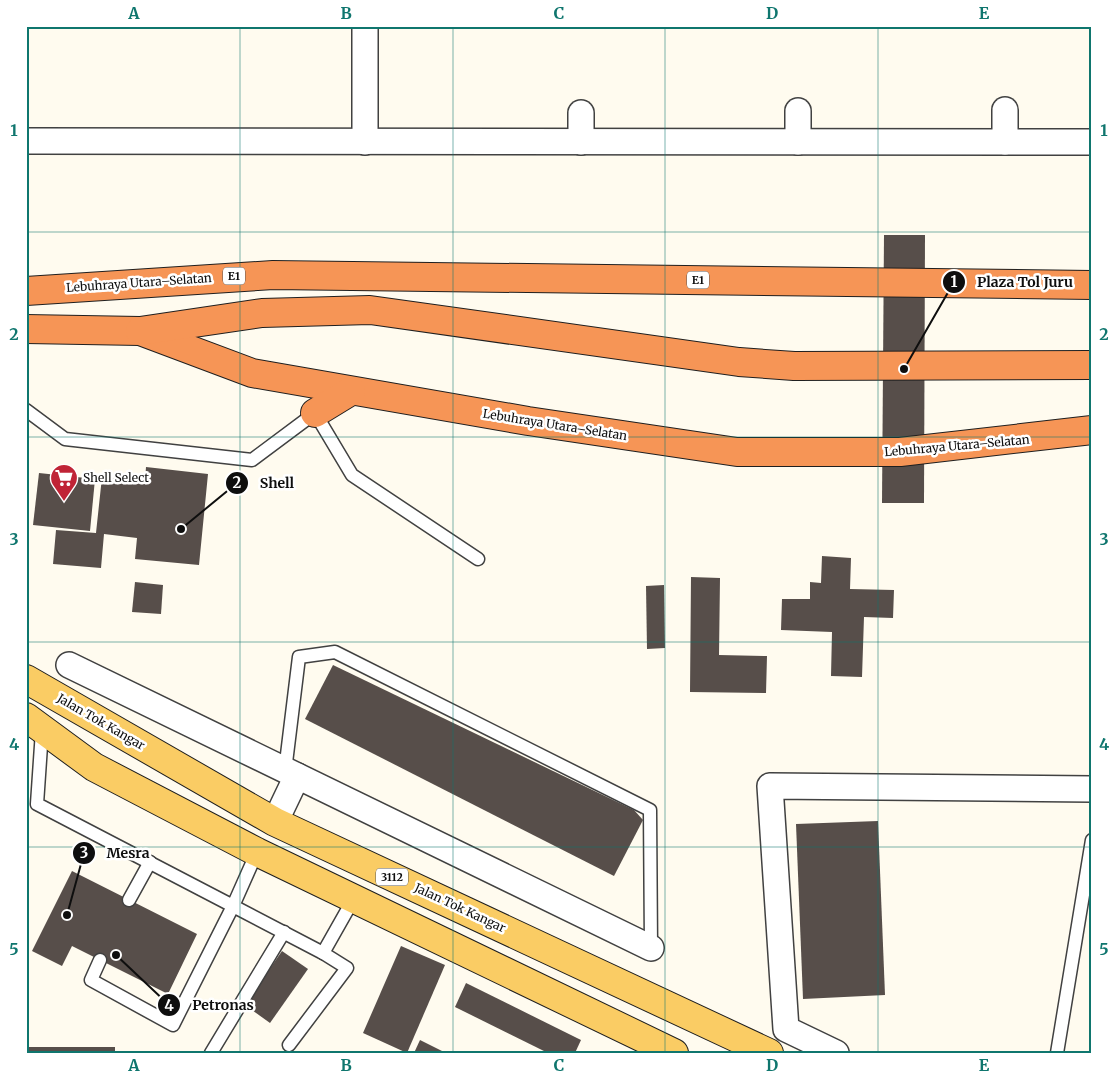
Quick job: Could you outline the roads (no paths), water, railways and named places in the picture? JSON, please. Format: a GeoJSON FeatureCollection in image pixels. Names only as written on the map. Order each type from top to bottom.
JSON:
{"type":"FeatureCollection","features":[{"type":"Feature","properties":{"kind":"highway","name":"Lebuhraya Utara–Selatan"},"geometry":{"type":"LineString","coordinates":[[26,291],[272,275],[1092,285]]}},
{"type":"Feature","properties":{"kind":"highway"},"geometry":{"type":"LineString","coordinates":[[140,331],[262,313],[370,310],[739,362],[794,366],[1092,365]]}},
{"type":"Feature","properties":{"kind":"highway","name":"Lebuhraya Utara–Selatan"},"geometry":{"type":"LineString","coordinates":[[26,329],[140,331],[252,373],[352,392],[736,452],[900,452],[1092,430]]}},
{"type":"Feature","properties":{"kind":"highway"},"geometry":{"type":"LineString","coordinates":[[315,413],[352,392]]}},
{"type":"Feature","properties":{"kind":"main road","name":"Jalan Tok Kangar"},"geometry":{"type":"LineString","coordinates":[[26,678],[275,822],[769,1053]]}},
{"type":"Feature","properties":{"kind":"main road"},"geometry":{"type":"LineString","coordinates":[[34,724],[94,767],[257,852],[353,900],[674,1053]]}},
{"type":"Feature","properties":{"kind":"street"},"geometry":{"type":"LineString","coordinates":[[365,26],[365,142]]}},
{"type":"Feature","properties":{"kind":"street"},"geometry":{"type":"LineString","coordinates":[[1005,110],[1005,142]]}},
{"type":"Feature","properties":{"kind":"street"},"geometry":{"type":"LineString","coordinates":[[798,111],[798,142]]}},
{"type":"Feature","properties":{"kind":"street"},"geometry":{"type":"LineString","coordinates":[[581,113],[581,142]]}},
{"type":"Feature","properties":{"kind":"street"},"geometry":{"type":"LineString","coordinates":[[26,142],[1092,142]]}},
{"type":"Feature","properties":{"kind":"street"},"geometry":{"type":"LineString","coordinates":[[69,665],[651,948]]}},
{"type":"Feature","properties":{"kind":"street"},"geometry":{"type":"LineString","coordinates":[[275,822],[291,774]]}},
{"type":"Feature","properties":{"kind":"street"},"geometry":{"type":"LineString","coordinates":[[836,1053],[786,1029],[770,786],[1092,789]]}},
{"type":"Feature","properties":{"kind":"lane"},"geometry":{"type":"LineString","coordinates":[[26,410],[65,439],[252,460],[315,413],[352,475],[478,559]]}},
{"type":"Feature","properties":{"kind":"lane"},"geometry":{"type":"LineString","coordinates":[[291,774],[300,657],[335,652],[650,810],[651,948]]}},
{"type":"Feature","properties":{"kind":"lane"},"geometry":{"type":"LineString","coordinates":[[34,724],[37,804],[323,952],[347,968],[289,1045]]}},
{"type":"Feature","properties":{"kind":"lane"},"geometry":{"type":"LineString","coordinates":[[1057,1053],[1092,840]]}},
{"type":"Feature","properties":{"kind":"lane"},"geometry":{"type":"LineString","coordinates":[[100,960],[91,980],[173,1025],[233,906],[257,852]]}},
{"type":"Feature","properties":{"kind":"lane"},"geometry":{"type":"LineString","coordinates":[[129,900],[150,862]]}},
{"type":"Feature","properties":{"kind":"lane"},"geometry":{"type":"LineString","coordinates":[[323,952],[353,900]]}},
{"type":"Feature","properties":{"kind":"lane"},"geometry":{"type":"LineString","coordinates":[[211,1053],[284,932]]}},
{"type":"Feature","properties":{"kind":"place","name":"Plaza Tol Juru"},"geometry":{"type":"Point","coordinates":[904,369]}},
{"type":"Feature","properties":{"kind":"place","name":"Shell Select"},"geometry":{"type":"Point","coordinates":[64,502]}},
{"type":"Feature","properties":{"kind":"place","name":"Shell"},"geometry":{"type":"Point","coordinates":[181,529]}},
{"type":"Feature","properties":{"kind":"place","name":"Mesra"},"geometry":{"type":"Point","coordinates":[67,915]}},
{"type":"Feature","properties":{"kind":"place","name":"Petronas"},"geometry":{"type":"Point","coordinates":[116,955]}}]}
